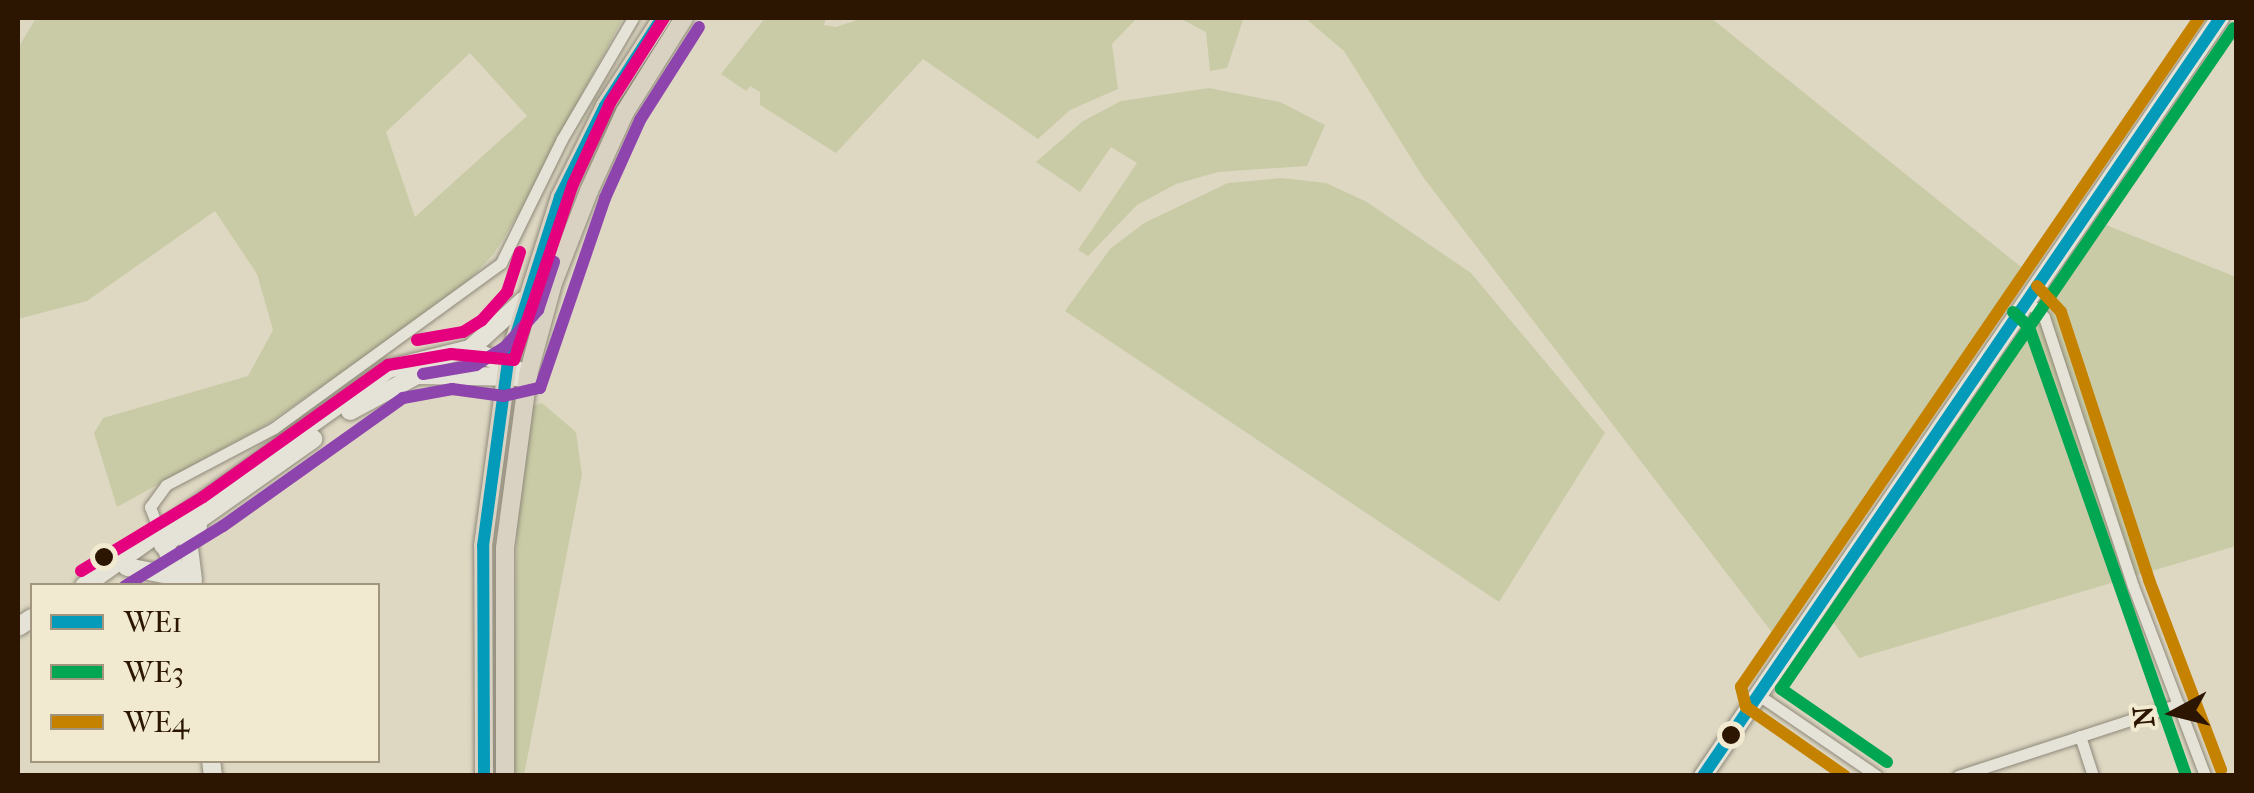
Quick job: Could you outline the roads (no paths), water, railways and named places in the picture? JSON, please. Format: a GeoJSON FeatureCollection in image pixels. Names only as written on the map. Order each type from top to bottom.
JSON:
{"type":"FeatureCollection","features":[{"type":"Feature","properties":{"kind":"main road"},"geometry":{"type":"LineString","coordinates":[[484,776],[483,546],[506,370],[523,301],[581,154],[662,18]]}},
{"type":"Feature","properties":{"kind":"main road"},"geometry":{"type":"LineString","coordinates":[[505,776],[505,548],[528,375],[553,283],[589,191],[625,112],[684,18]]}},
{"type":"Feature","properties":{"kind":"main road"},"geometry":{"type":"LineString","coordinates":[[1702,776],[2220,18]]}},
{"type":"Feature","properties":{"kind":"main road"},"geometry":{"type":"LineString","coordinates":[[93,583],[127,567],[373,378],[427,355],[470,349],[523,301]]}},
{"type":"Feature","properties":{"kind":"main road"},"geometry":{"type":"LineString","coordinates":[[470,349],[506,370]]}},
{"type":"Feature","properties":{"kind":"main road"},"geometry":{"type":"LineString","coordinates":[[92,583],[213,512],[396,381],[452,371],[506,370],[528,375]]}},
{"type":"Feature","properties":{"kind":"main road"},"geometry":{"type":"LineString","coordinates":[[187,582],[188,542],[213,512]]}},
{"type":"Feature","properties":{"kind":"main road"},"geometry":{"type":"LineString","coordinates":[[164,539],[187,582]]}},
{"type":"Feature","properties":{"kind":"main road"},"geometry":{"type":"LineString","coordinates":[[127,567],[187,582]]}},
{"type":"Feature","properties":{"kind":"street"},"geometry":{"type":"LineString","coordinates":[[164,539],[150,507],[166,485],[274,428],[501,263],[562,138],[634,18]]}},
{"type":"Feature","properties":{"kind":"street"},"geometry":{"type":"LineString","coordinates":[[2025,300],[2044,317],[2205,776]]}},
{"type":"Feature","properties":{"kind":"street"},"geometry":{"type":"LineString","coordinates":[[1757,694],[1876,776]]}},
{"type":"Feature","properties":{"kind":"street"},"geometry":{"type":"LineString","coordinates":[[1958,776],[2178,704]]}},
{"type":"Feature","properties":{"kind":"street"},"geometry":{"type":"LineString","coordinates":[[2080,736],[2093,776]]}}]}
